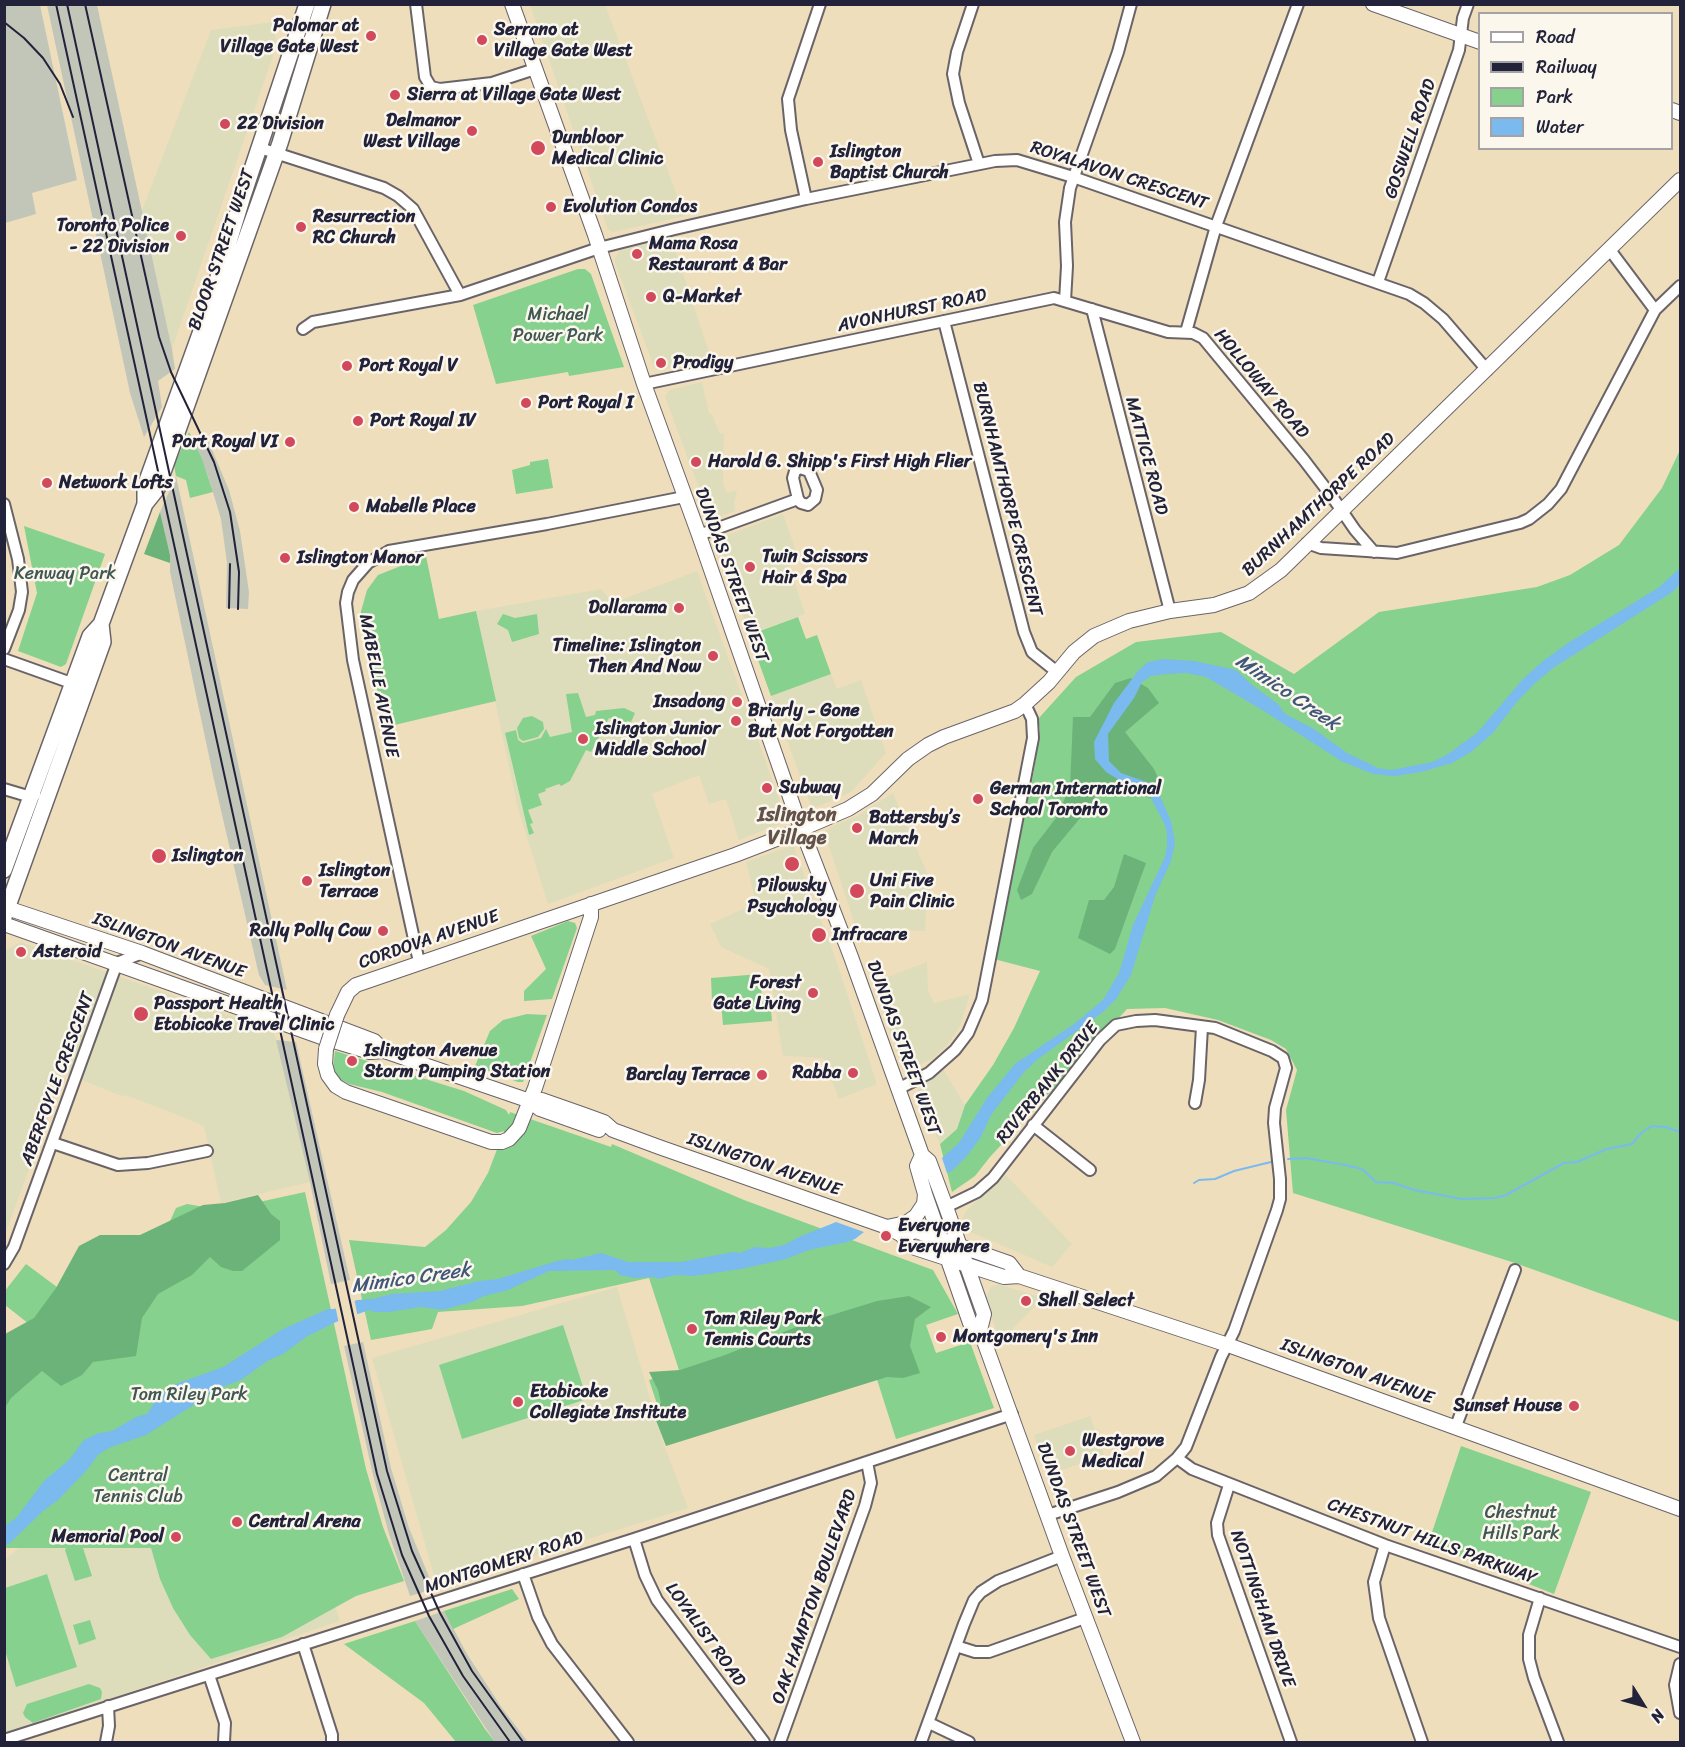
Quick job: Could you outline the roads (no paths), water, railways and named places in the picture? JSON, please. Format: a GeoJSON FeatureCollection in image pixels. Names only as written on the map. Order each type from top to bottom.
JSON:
{"type":"FeatureCollection","features":[{"type":"Feature","properties":{"kind":"main road","name":"BLOOR STREET WEST"},"geometry":{"type":"LineString","coordinates":[[145,504],[145,486],[205,320],[239,207],[308,4]]}},
{"type":"Feature","properties":{"kind":"main road","name":"BLOOR STREET WEST"},"geometry":{"type":"LineString","coordinates":[[6,910],[52,788],[80,686],[90,636],[101,624],[145,504],[157,489],[276,154],[323,4]]}},
{"type":"Feature","properties":{"kind":"main road","name":"DUNDAS STREET WEST"},"geometry":{"type":"LineString","coordinates":[[512,4],[801,829],[840,928],[922,1155],[929,1161],[960,1246],[984,1314],[980,1330]]}},
{"type":"Feature","properties":{"kind":"main road"},"geometry":{"type":"LineString","coordinates":[[1373,4],[1478,42]]}},
{"type":"Feature","properties":{"kind":"main road","name":"BURNHAMTHORPE ROAD"},"geometry":{"type":"LineString","coordinates":[[801,829],[858,804],[913,755],[932,743],[1015,711],[1039,692],[1074,652],[1094,636],[1129,621],[1170,611],[1214,605],[1249,593],[1281,570],[1680,180]]}},
{"type":"Feature","properties":{"kind":"main road","name":"BLOOR STREET WEST"},"geometry":{"type":"LineString","coordinates":[[4,870],[31,797],[80,686]]}},
{"type":"Feature","properties":{"kind":"main road","name":"CORDOVA AVENUE"},"geometry":{"type":"LineString","coordinates":[[530,1101],[519,1128],[512,1137],[502,1142],[491,1142],[340,1089],[328,1075],[325,1064],[326,1049],[337,1015],[348,992],[356,985],[419,962],[725,858],[801,829]]}},
{"type":"Feature","properties":{"kind":"main road"},"geometry":{"type":"LineString","coordinates":[[530,1101],[591,917],[591,904]]}},
{"type":"Feature","properties":{"kind":"main road","name":"ISLINGTON AVENUE"},"geometry":{"type":"LineString","coordinates":[[6,910],[142,953],[374,1041],[384,1051]]}},
{"type":"Feature","properties":{"kind":"main road","name":"ISLINGTON AVENUE"},"geometry":{"type":"LineString","coordinates":[[4,924],[321,1037],[370,1052],[384,1051],[530,1101],[543,1100],[604,1122],[613,1130],[886,1227],[902,1235],[909,1246],[1004,1277],[1019,1276],[1228,1345],[1680,1509]]}},
{"type":"Feature","properties":{"kind":"main road"},"geometry":{"type":"LineString","coordinates":[[67,948],[74,931]]}},
{"type":"Feature","properties":{"kind":"main road","name":"DUNDAS STREET WEST"},"geometry":{"type":"LineString","coordinates":[[922,1155],[917,1166],[970,1323],[980,1330],[1133,1743]]}},
{"type":"Feature","properties":{"kind":"main road"},"geometry":{"type":"LineString","coordinates":[[886,1227],[906,1223],[916,1216],[924,1204],[925,1194]]}},
{"type":"Feature","properties":{"kind":"main road","name":"ISLINGTON AVENUE"},"geometry":{"type":"LineString","coordinates":[[902,1235],[916,1231],[1009,1263],[1019,1276]]}},
{"type":"Feature","properties":{"kind":"main road"},"geometry":{"type":"LineString","coordinates":[[977,1296],[986,1282],[1004,1277]]}},
{"type":"Feature","properties":{"kind":"street"},"geometry":{"type":"LineString","coordinates":[[416,4],[425,77],[431,87],[440,89],[492,83],[535,69]]}},
{"type":"Feature","properties":{"kind":"street"},"geometry":{"type":"LineString","coordinates":[[806,199],[790,130],[788,99],[820,4]]}},
{"type":"Feature","properties":{"kind":"street"},"geometry":{"type":"LineString","coordinates":[[973,4],[957,52],[953,74],[965,126],[979,164]]}},
{"type":"Feature","properties":{"kind":"street"},"geometry":{"type":"LineString","coordinates":[[1065,301],[1067,202],[1073,177],[1118,52],[1131,4]]}},
{"type":"Feature","properties":{"kind":"street","name":"HOLLOWAY ROAD"},"geometry":{"type":"LineString","coordinates":[[1298,4],[1216,226],[1186,332],[1203,338],[1214,350],[1304,460],[1374,552]]}},
{"type":"Feature","properties":{"kind":"street","name":"GOSWELL ROAD"},"geometry":{"type":"LineString","coordinates":[[1378,282],[1458,54],[1462,18],[1468,4]]}},
{"type":"Feature","properties":{"kind":"street"},"geometry":{"type":"LineString","coordinates":[[260,148],[384,188],[398,196],[413,209],[460,296]]}},
{"type":"Feature","properties":{"kind":"street","name":"ROYALAVON CRESCENT"},"geometry":{"type":"LineString","coordinates":[[303,329],[313,322],[460,296],[599,248],[675,228],[979,164],[1017,160],[1216,226],[1408,294],[1433,310],[1487,370]]}},
{"type":"Feature","properties":{"kind":"street"},"geometry":{"type":"LineString","coordinates":[[1610,250],[1655,310]]}},
{"type":"Feature","properties":{"kind":"street"},"geometry":{"type":"LineString","coordinates":[[1307,543],[1321,548],[1397,553],[1529,519],[1548,504],[1561,489],[1655,310],[1680,286]]}},
{"type":"Feature","properties":{"kind":"street","name":"AVONHURST ROAD"},"geometry":{"type":"LineString","coordinates":[[644,384],[1054,298],[1168,332],[1186,332]]}},
{"type":"Feature","properties":{"kind":"street","name":"MATTICE ROAD"},"geometry":{"type":"LineString","coordinates":[[1092,309],[1170,611]]}},
{"type":"Feature","properties":{"kind":"street","name":"BURNHAMTHORPE CRESCENT"},"geometry":{"type":"LineString","coordinates":[[944,321],[1024,632],[1032,652],[1057,672]]}},
{"type":"Feature","properties":{"kind":"street","name":"MABELLE AVENUE"},"geometry":{"type":"LineString","coordinates":[[419,962],[353,660],[346,603],[353,580],[368,563],[389,551],[547,524],[684,497]]}},
{"type":"Feature","properties":{"kind":"street"},"geometry":{"type":"LineString","coordinates":[[699,535],[798,499]]}},
{"type":"Feature","properties":{"kind":"street"},"geometry":{"type":"LineString","coordinates":[[4,504],[7,525],[18,559],[22,592],[19,610],[4,649]]}},
{"type":"Feature","properties":{"kind":"street"},"geometry":{"type":"LineString","coordinates":[[4,659],[80,686]]}},
{"type":"Feature","properties":{"kind":"street"},"geometry":{"type":"LineString","coordinates":[[898,1089],[915,1082],[955,1050],[968,1033],[982,1000],[1031,748],[1033,725],[1025,704]]}},
{"type":"Feature","properties":{"kind":"street"},"geometry":{"type":"LineString","coordinates":[[4,789],[31,797],[52,788]]}},
{"type":"Feature","properties":{"kind":"street"},"geometry":{"type":"LineString","coordinates":[[117,963],[142,953]]}},
{"type":"Feature","properties":{"kind":"street","name":"ABERFOYLE CRESCENT"},"geometry":{"type":"LineString","coordinates":[[4,1264],[14,1247],[117,963]]}},
{"type":"Feature","properties":{"kind":"street","name":"RIVERBANK DRIVE"},"geometry":{"type":"LineString","coordinates":[[946,1207],[966,1199],[988,1183],[1100,1040],[1116,1025],[1155,1020],[1202,1027],[1223,1031],[1272,1051],[1283,1058],[1286,1068],[1275,1108],[1274,1123],[1280,1199],[1228,1345]]}},
{"type":"Feature","properties":{"kind":"street"},"geometry":{"type":"LineString","coordinates":[[1195,1103],[1199,1080],[1202,1027]]}},
{"type":"Feature","properties":{"kind":"street"},"geometry":{"type":"LineString","coordinates":[[1033,1125],[1090,1170]]}},
{"type":"Feature","properties":{"kind":"street"},"geometry":{"type":"LineString","coordinates":[[53,1143],[118,1165],[148,1163],[207,1151]]}},
{"type":"Feature","properties":{"kind":"street"},"geometry":{"type":"LineString","coordinates":[[1456,1426],[1515,1270]]}},
{"type":"Feature","properties":{"kind":"street"},"geometry":{"type":"LineString","coordinates":[[1048,1515],[1118,1492],[1156,1476],[1177,1458],[1186,1447],[1221,1357],[1228,1345]]}},
{"type":"Feature","properties":{"kind":"street","name":"MONTGOMERY ROAD"},"geometry":{"type":"LineString","coordinates":[[4,1740],[634,1539],[1012,1414]]}},
{"type":"Feature","properties":{"kind":"street","name":"CHESTNUT HILLS PARKWAY"},"geometry":{"type":"LineString","coordinates":[[1177,1458],[1192,1469],[1229,1485],[1385,1545],[1680,1647]]}},
{"type":"Feature","properties":{"kind":"street","name":"OAK HAMPTON BOULEVARD"},"geometry":{"type":"LineString","coordinates":[[780,1743],[866,1506],[871,1483],[867,1461]]}},
{"type":"Feature","properties":{"kind":"street","name":"NOTTINGHAM DRIVE"},"geometry":{"type":"LineString","coordinates":[[1229,1485],[1217,1523],[1218,1535],[1291,1743]]}},
{"type":"Feature","properties":{"kind":"street","name":"LOYALIST ROAD"},"geometry":{"type":"LineString","coordinates":[[634,1539],[645,1575],[657,1600],[764,1743]]}},
{"type":"Feature","properties":{"kind":"street"},"geometry":{"type":"LineString","coordinates":[[1385,1545],[1374,1582],[1379,1618],[1422,1743]]}},
{"type":"Feature","properties":{"kind":"street"},"geometry":{"type":"LineString","coordinates":[[921,1743],[970,1608],[981,1592],[998,1581],[1062,1556]]}},
{"type":"Feature","properties":{"kind":"street"},"geometry":{"type":"LineString","coordinates":[[523,1574],[538,1617],[552,1644],[628,1743]]}},
{"type":"Feature","properties":{"kind":"street"},"geometry":{"type":"LineString","coordinates":[[1540,1598],[1529,1635],[1528,1659],[1558,1743]]}},
{"type":"Feature","properties":{"kind":"street"},"geometry":{"type":"LineString","coordinates":[[956,1646],[975,1652],[989,1652],[1086,1618]]}},
{"type":"Feature","properties":{"kind":"street"},"geometry":{"type":"LineString","coordinates":[[303,1644],[332,1739],[342,1743]]}},
{"type":"Feature","properties":{"kind":"street"},"geometry":{"type":"LineString","coordinates":[[1680,1664],[1675,1685],[1680,1713]]}},
{"type":"Feature","properties":{"kind":"street"},"geometry":{"type":"LineString","coordinates":[[209,1675],[225,1723],[224,1743]]}},
{"type":"Feature","properties":{"kind":"street"},"geometry":{"type":"LineString","coordinates":[[106,1743],[109,1726],[108,1706]]}},
{"type":"Feature","properties":{"kind":"street"},"geometry":{"type":"LineString","coordinates":[[928,1723],[969,1743]]}},
{"type":"Feature","properties":{"kind":"water"},"geometry":{"type":"Polygon","coordinates":[[[1680,568],[1680,583],[1674,591],[1553,668],[1516,703],[1493,733],[1471,752],[1452,763],[1421,772],[1395,776],[1373,774],[1341,761],[1206,677],[1186,673],[1167,674],[1151,676],[1142,682],[1134,698],[1108,734],[1109,761],[1121,773],[1155,785],[1171,821],[1175,843],[1171,861],[1155,896],[1131,975],[1116,999],[1103,1012],[1038,1059],[1024,1072],[991,1115],[981,1137],[966,1157],[947,1173],[942,1158],[959,1143],[987,1098],[1015,1064],[1074,1024],[1103,1000],[1119,973],[1133,925],[1165,857],[1167,834],[1165,825],[1149,794],[1106,772],[1095,759],[1094,742],[1114,703],[1138,671],[1148,662],[1164,659],[1194,661],[1236,670],[1278,704],[1285,714],[1314,729],[1347,753],[1378,768],[1391,770],[1433,762],[1448,754],[1477,733],[1523,679],[1543,661],[1658,588],[1680,568]]]}},
{"type":"Feature","properties":{"kind":"water"},"geometry":{"type":"Polygon","coordinates":[[[836,1222],[864,1232],[847,1242],[741,1269],[693,1276],[676,1275],[658,1279],[654,1277],[634,1278],[620,1275],[615,1270],[549,1271],[508,1290],[443,1310],[421,1307],[389,1312],[369,1310],[336,1322],[306,1337],[241,1380],[214,1390],[146,1435],[111,1447],[99,1454],[58,1500],[5,1545],[5,1526],[16,1518],[44,1481],[69,1460],[84,1440],[99,1433],[112,1431],[136,1417],[147,1414],[154,1403],[176,1384],[223,1367],[283,1329],[328,1309],[357,1300],[392,1294],[440,1291],[479,1281],[498,1279],[557,1261],[601,1253],[628,1262],[681,1262],[733,1252],[740,1253],[755,1247],[770,1248],[784,1245],[836,1222]]]}},
{"type":"Feature","properties":{"kind":"waterway"},"geometry":{"type":"LineString","coordinates":[[1288,1159],[1306,1158],[1362,1169],[1376,1182],[1394,1183],[1414,1190],[1462,1199],[1495,1198],[1506,1195],[1564,1163],[1577,1162],[1607,1149],[1632,1144],[1641,1133],[1652,1126],[1680,1132]]}},
{"type":"Feature","properties":{"kind":"waterway"},"geometry":{"type":"LineString","coordinates":[[1194,1183],[1271,1162]]}},
{"type":"Feature","properties":{"kind":"railway"},"geometry":{"type":"LineString","coordinates":[[56,4],[377,1474],[402,1555],[429,1616],[463,1676],[510,1742]]}},
{"type":"Feature","properties":{"kind":"railway"},"geometry":{"type":"LineString","coordinates":[[67,4],[387,1471],[412,1551],[440,1613],[472,1671],[523,1742]]}},
{"type":"Feature","properties":{"kind":"railway"},"geometry":{"type":"LineString","coordinates":[[85,4],[159,337],[171,372],[214,462],[230,512],[239,572],[238,609]]}},
{"type":"Feature","properties":{"kind":"railway"},"geometry":{"type":"LineString","coordinates":[[4,22],[24,38],[43,58],[60,84],[73,117]]}},
{"type":"Feature","properties":{"kind":"railway"},"geometry":{"type":"LineString","coordinates":[[229,608],[230,564]]}},
{"type":"Feature","properties":{"kind":"place","name":"Palomar at Village Gate West"},"geometry":{"type":"Point","coordinates":[371,36]}},
{"type":"Feature","properties":{"kind":"place","name":"Serrano at Village Gate West"},"geometry":{"type":"Point","coordinates":[482,40]}},
{"type":"Feature","properties":{"kind":"place","name":"Sierra at Village Gate West"},"geometry":{"type":"Point","coordinates":[395,95]}},
{"type":"Feature","properties":{"kind":"place","name":"22 Division"},"geometry":{"type":"Point","coordinates":[225,124]}},
{"type":"Feature","properties":{"kind":"place","name":"Delmanor West Village"},"geometry":{"type":"Point","coordinates":[472,131]}},
{"type":"Feature","properties":{"kind":"place","name":"Dunbloor Medical Clinic"},"geometry":{"type":"Point","coordinates":[538,148]}},
{"type":"Feature","properties":{"kind":"place","name":"Islington Baptist Church"},"geometry":{"type":"Point","coordinates":[818,162]}},
{"type":"Feature","properties":{"kind":"place","name":"Evolution Condos"},"geometry":{"type":"Point","coordinates":[551,207]}},
{"type":"Feature","properties":{"kind":"place","name":"Resurrection RC Church"},"geometry":{"type":"Point","coordinates":[301,227]}},
{"type":"Feature","properties":{"kind":"place","name":"Toronto Police - 22 Division"},"geometry":{"type":"Point","coordinates":[181,236]}},
{"type":"Feature","properties":{"kind":"place","name":"Mama Rosa Restaurant & Bar"},"geometry":{"type":"Point","coordinates":[637,254]}},
{"type":"Feature","properties":{"kind":"place","name":"Q-Market"},"geometry":{"type":"Point","coordinates":[651,297]}},
{"type":"Feature","properties":{"kind":"place","name":"Prodigy"},"geometry":{"type":"Point","coordinates":[661,363]}},
{"type":"Feature","properties":{"kind":"place","name":"Port Royal V"},"geometry":{"type":"Point","coordinates":[347,366]}},
{"type":"Feature","properties":{"kind":"place","name":"Port Royal I"},"geometry":{"type":"Point","coordinates":[526,403]}},
{"type":"Feature","properties":{"kind":"place","name":"Port Royal IV"},"geometry":{"type":"Point","coordinates":[358,421]}},
{"type":"Feature","properties":{"kind":"place","name":"Port Royal VI"},"geometry":{"type":"Point","coordinates":[290,442]}},
{"type":"Feature","properties":{"kind":"place","name":"Harold G. Shipp's First High Flier"},"geometry":{"type":"Point","coordinates":[696,462]}},
{"type":"Feature","properties":{"kind":"place","name":"Network Lofts"},"geometry":{"type":"Point","coordinates":[47,483]}},
{"type":"Feature","properties":{"kind":"place","name":"Mabelle Place"},"geometry":{"type":"Point","coordinates":[354,507]}},
{"type":"Feature","properties":{"kind":"place","name":"Islington Manor"},"geometry":{"type":"Point","coordinates":[285,558]}},
{"type":"Feature","properties":{"kind":"place","name":"Twin Scissors Hair & Spa"},"geometry":{"type":"Point","coordinates":[750,567]}},
{"type":"Feature","properties":{"kind":"place","name":"Dollarama"},"geometry":{"type":"Point","coordinates":[679,608]}},
{"type":"Feature","properties":{"kind":"place","name":"Timeline: Islington Then And Now"},"geometry":{"type":"Point","coordinates":[713,656]}},
{"type":"Feature","properties":{"kind":"place","name":"Insadong"},"geometry":{"type":"Point","coordinates":[737,702]}},
{"type":"Feature","properties":{"kind":"place","name":"Briarly - Gone But Not Forgotten"},"geometry":{"type":"Point","coordinates":[736,721]}},
{"type":"Feature","properties":{"kind":"place","name":"Islington Junior Middle School"},"geometry":{"type":"Point","coordinates":[583,739]}},
{"type":"Feature","properties":{"kind":"place","name":"Subway"},"geometry":{"type":"Point","coordinates":[767,788]}},
{"type":"Feature","properties":{"kind":"place","name":"German International School Toronto"},"geometry":{"type":"Point","coordinates":[978,799]}},
{"type":"Feature","properties":{"kind":"place","name":"Battersby’s March"},"geometry":{"type":"Point","coordinates":[857,828]}},
{"type":"Feature","properties":{"kind":"place","name":"Islington"},"geometry":{"type":"Point","coordinates":[159,856]}},
{"type":"Feature","properties":{"kind":"place","name":"Pilowsky Psychology"},"geometry":{"type":"Point","coordinates":[792,864]}},
{"type":"Feature","properties":{"kind":"place","name":"Islington Terrace"},"geometry":{"type":"Point","coordinates":[307,881]}},
{"type":"Feature","properties":{"kind":"place","name":"Uni Five Pain Clinic"},"geometry":{"type":"Point","coordinates":[857,891]}},
{"type":"Feature","properties":{"kind":"place","name":"Rolly Polly Cow"},"geometry":{"type":"Point","coordinates":[383,931]}},
{"type":"Feature","properties":{"kind":"place","name":"Infracare"},"geometry":{"type":"Point","coordinates":[819,935]}},
{"type":"Feature","properties":{"kind":"place","name":"Asteroid"},"geometry":{"type":"Point","coordinates":[21,952]}},
{"type":"Feature","properties":{"kind":"place","name":"Forest Gate Living"},"geometry":{"type":"Point","coordinates":[813,993]}},
{"type":"Feature","properties":{"kind":"place","name":"Passport Health Etobicoke Travel Clinic"},"geometry":{"type":"Point","coordinates":[141,1014]}},
{"type":"Feature","properties":{"kind":"place","name":"Islington Avenue Storm Pumping Station"},"geometry":{"type":"Point","coordinates":[352,1061]}},
{"type":"Feature","properties":{"kind":"place","name":"Rabba"},"geometry":{"type":"Point","coordinates":[853,1073]}},
{"type":"Feature","properties":{"kind":"place","name":"Barclay Terrace"},"geometry":{"type":"Point","coordinates":[762,1075]}},
{"type":"Feature","properties":{"kind":"place","name":"Everyone Everywhere"},"geometry":{"type":"Point","coordinates":[886,1236]}},
{"type":"Feature","properties":{"kind":"place","name":"Shell Select"},"geometry":{"type":"Point","coordinates":[1026,1301]}},
{"type":"Feature","properties":{"kind":"place","name":"Tom Riley Park Tennis Courts"},"geometry":{"type":"Point","coordinates":[692,1329]}},
{"type":"Feature","properties":{"kind":"place","name":"Montgomery's Inn"},"geometry":{"type":"Point","coordinates":[941,1337]}},
{"type":"Feature","properties":{"kind":"place","name":"Etobicoke Collegiate Institute"},"geometry":{"type":"Point","coordinates":[518,1402]}},
{"type":"Feature","properties":{"kind":"place","name":"Sunset House"},"geometry":{"type":"Point","coordinates":[1574,1406]}},
{"type":"Feature","properties":{"kind":"place","name":"Westgrove Medical"},"geometry":{"type":"Point","coordinates":[1070,1451]}},
{"type":"Feature","properties":{"kind":"place","name":"Central Arena"},"geometry":{"type":"Point","coordinates":[237,1522]}},
{"type":"Feature","properties":{"kind":"place","name":"Memorial Pool"},"geometry":{"type":"Point","coordinates":[176,1537]}},
{"type":"Feature","properties":{"kind":"district","name":"Islington Village"},"geometry":{"type":"Point","coordinates":[797,828]}},
{"type":"Feature","properties":{"kind":"park label","name":"Michael Power Park"},"geometry":{"type":"Point","coordinates":[558,325]}},
{"type":"Feature","properties":{"kind":"park label","name":"Kenway Park"},"geometry":{"type":"Point","coordinates":[65,574]}},
{"type":"Feature","properties":{"kind":"park label","name":"Tom Riley Park"},"geometry":{"type":"Point","coordinates":[189,1395]}},
{"type":"Feature","properties":{"kind":"park label","name":"Central Tennis Club"},"geometry":{"type":"Point","coordinates":[138,1486]}},
{"type":"Feature","properties":{"kind":"park label","name":"Chestnut Hills Park"},"geometry":{"type":"Point","coordinates":[1521,1523]}},
{"type":"Feature","properties":{"kind":"water label","name":"Mimico Creek"},"geometry":{"type":"Point","coordinates":[1287,693]}},
{"type":"Feature","properties":{"kind":"water label","name":"Mimico Creek"},"geometry":{"type":"Point","coordinates":[411,1279]}}]}
